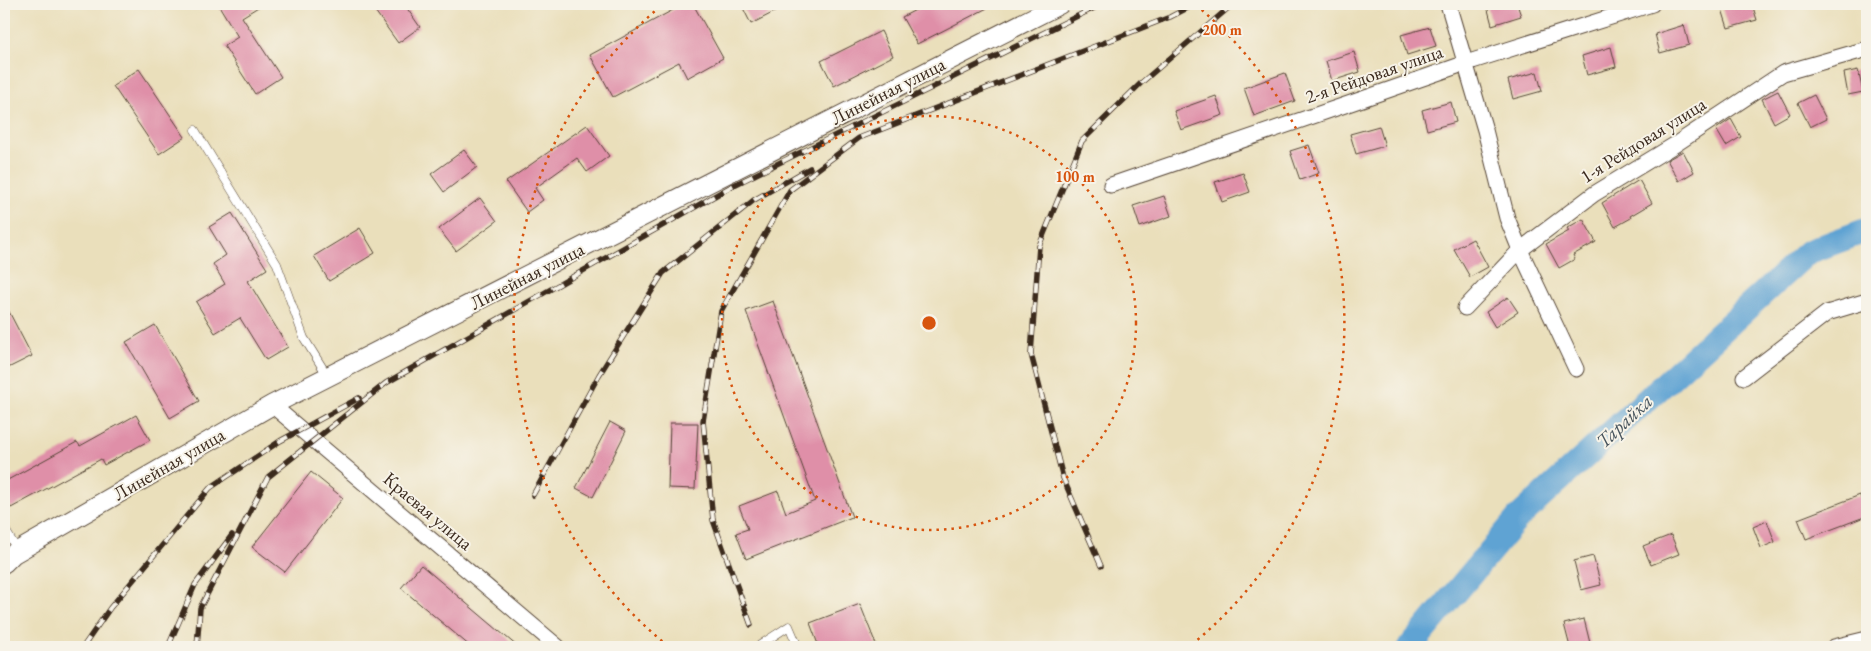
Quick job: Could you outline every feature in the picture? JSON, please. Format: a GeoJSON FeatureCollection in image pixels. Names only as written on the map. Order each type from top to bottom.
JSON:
{"type":"FeatureCollection","features":[{"type":"Feature","properties":{"kind":"street","name":"Линейная улица"},"geometry":{"type":"LineString","coordinates":[[11,557],[272,405],[1060,4]]}},
{"type":"Feature","properties":{"kind":"street"},"geometry":{"type":"LineString","coordinates":[[1448,4],[1466,62],[1507,218],[1576,369]]}},
{"type":"Feature","properties":{"kind":"street","name":"2-я Рейдовая улица"},"geometry":{"type":"LineString","coordinates":[[1111,185],[1466,62],[1652,4]]}},
{"type":"Feature","properties":{"kind":"street","name":"1-я Рейдовая улица"},"geometry":{"type":"LineString","coordinates":[[1465,308],[1520,250],[1594,194],[1676,144],[1783,73],[1867,49]]}},
{"type":"Feature","properties":{"kind":"street"},"geometry":{"type":"LineString","coordinates":[[1744,378],[1827,313],[1867,301]]}},
{"type":"Feature","properties":{"kind":"street","name":"Краевая улица"},"geometry":{"type":"LineString","coordinates":[[272,405],[558,647]]}},
{"type":"Feature","properties":{"kind":"street"},"geometry":{"type":"LineString","coordinates":[[1834,647],[1867,638]]}},
{"type":"Feature","properties":{"kind":"lane"},"geometry":{"type":"LineString","coordinates":[[195,130],[277,264],[304,338],[328,377]]}},
{"type":"Feature","properties":{"kind":"lane"},"geometry":{"type":"LineString","coordinates":[[4,528],[11,557]]}},
{"type":"Feature","properties":{"kind":"lane"},"geometry":{"type":"LineString","coordinates":[[757,647],[790,626],[798,647]]}},
{"type":"Feature","properties":{"kind":"building"},"geometry":{"type":"Polygon","coordinates":[[[218,4],[263,4],[242,17],[281,77],[255,94],[224,46],[238,37],[218,4]]]}},
{"type":"Feature","properties":{"kind":"building"},"geometry":{"type":"Polygon","coordinates":[[[370,4],[404,4],[420,27],[398,43],[370,4]]]}},
{"type":"Feature","properties":{"kind":"building"},"geometry":{"type":"Polygon","coordinates":[[[684,4],[693,4],[723,58],[687,78],[679,62],[613,97],[590,55],[684,4]]]}},
{"type":"Feature","properties":{"kind":"building"},"geometry":{"type":"Polygon","coordinates":[[[741,4],[790,4],[751,24],[741,4]]]}},
{"type":"Feature","properties":{"kind":"building"},"geometry":{"type":"Polygon","coordinates":[[[927,4],[995,4],[917,44],[902,17],[927,4]]]}},
{"type":"Feature","properties":{"kind":"building"},"geometry":{"type":"Polygon","coordinates":[[[1493,4],[1517,4],[1521,16],[1492,25],[1487,6],[1493,4]]]}},
{"type":"Feature","properties":{"kind":"building"},"geometry":{"type":"Polygon","coordinates":[[[1739,4],[1752,4],[1757,20],[1728,28],[1722,9],[1739,4]]]}},
{"type":"Feature","properties":{"kind":"building"},"geometry":{"type":"Polygon","coordinates":[[[1684,25],[1689,45],[1660,53],[1655,34],[1684,25]]]}},
{"type":"Feature","properties":{"kind":"building"},"geometry":{"type":"Polygon","coordinates":[[[1430,27],[1436,46],[1407,55],[1401,35],[1430,27]]]}},
{"type":"Feature","properties":{"kind":"building"},"geometry":{"type":"Polygon","coordinates":[[[881,31],[893,56],[834,86],[821,61],[881,31]]]}},
{"type":"Feature","properties":{"kind":"building"},"geometry":{"type":"Polygon","coordinates":[[[1611,47],[1616,67],[1587,75],[1582,56],[1611,47]]]}},
{"type":"Feature","properties":{"kind":"building"},"geometry":{"type":"Polygon","coordinates":[[[1354,52],[1360,72],[1332,81],[1326,61],[1354,52]]]}},
{"type":"Feature","properties":{"kind":"building"},"geometry":{"type":"Polygon","coordinates":[[[139,69],[185,137],[159,154],[113,86],[139,69]]]}},
{"type":"Feature","properties":{"kind":"building"},"geometry":{"type":"Polygon","coordinates":[[[1858,70],[1863,92],[1848,95],[1844,73],[1858,70]]]}},
{"type":"Feature","properties":{"kind":"building"},"geometry":{"type":"Polygon","coordinates":[[[1537,72],[1542,91],[1513,99],[1508,80],[1537,72]]]}},
{"type":"Feature","properties":{"kind":"building"},"geometry":{"type":"Polygon","coordinates":[[[1285,73],[1295,101],[1254,116],[1244,88],[1285,73]]]}},
{"type":"Feature","properties":{"kind":"building"},"geometry":{"type":"Polygon","coordinates":[[[1778,91],[1790,114],[1774,123],[1762,99],[1778,91]]]}},
{"type":"Feature","properties":{"kind":"building"},"geometry":{"type":"Polygon","coordinates":[[[1814,95],[1826,119],[1810,127],[1798,103],[1814,95]]]}},
{"type":"Feature","properties":{"kind":"building"},"geometry":{"type":"Polygon","coordinates":[[[1216,96],[1223,115],[1181,130],[1174,111],[1216,96]]]}},
{"type":"Feature","properties":{"kind":"building"},"geometry":{"type":"Polygon","coordinates":[[[1451,102],[1456,122],[1427,130],[1422,110],[1451,102]]]}},
{"type":"Feature","properties":{"kind":"building"},"geometry":{"type":"Polygon","coordinates":[[[1731,119],[1741,137],[1726,146],[1716,129],[1731,119]]]}},
{"type":"Feature","properties":{"kind":"building"},"geometry":{"type":"Polygon","coordinates":[[[587,125],[609,156],[587,172],[577,158],[535,188],[543,200],[527,212],[506,182],[587,125]]]}},
{"type":"Feature","properties":{"kind":"building"},"geometry":{"type":"Polygon","coordinates":[[[1379,126],[1385,146],[1356,154],[1350,134],[1379,126]]]}},
{"type":"Feature","properties":{"kind":"building"},"geometry":{"type":"Polygon","coordinates":[[[1309,145],[1319,173],[1300,180],[1290,151],[1309,145]]]}},
{"type":"Feature","properties":{"kind":"building"},"geometry":{"type":"Polygon","coordinates":[[[464,150],[477,167],[444,192],[431,174],[464,150]]]}},
{"type":"Feature","properties":{"kind":"building"},"geometry":{"type":"Polygon","coordinates":[[[1683,151],[1694,172],[1679,181],[1667,160],[1683,151]]]}},
{"type":"Feature","properties":{"kind":"building"},"geometry":{"type":"Polygon","coordinates":[[[1243,173],[1250,192],[1222,202],[1215,182],[1243,173]]]}},
{"type":"Feature","properties":{"kind":"building"},"geometry":{"type":"Polygon","coordinates":[[[1639,180],[1652,203],[1615,227],[1602,203],[1639,180]]]}},
{"type":"Feature","properties":{"kind":"building"},"geometry":{"type":"Polygon","coordinates":[[[1164,196],[1171,216],[1140,227],[1133,206],[1164,196]]]}},
{"type":"Feature","properties":{"kind":"building"},"geometry":{"type":"Polygon","coordinates":[[[480,198],[497,221],[456,251],[439,229],[480,198]]]}},
{"type":"Feature","properties":{"kind":"building"},"geometry":{"type":"Polygon","coordinates":[[[232,213],[267,269],[248,281],[288,347],[266,360],[240,318],[215,333],[196,302],[225,284],[213,264],[226,255],[209,227],[232,213]]]}},
{"type":"Feature","properties":{"kind":"building"},"geometry":{"type":"Polygon","coordinates":[[[1583,219],[1596,242],[1573,255],[1575,259],[1559,268],[1546,244],[1569,231],[1567,228],[1583,219]]]}},
{"type":"Feature","properties":{"kind":"building"},"geometry":{"type":"Polygon","coordinates":[[[360,228],[375,253],[329,281],[314,256],[360,228]]]}},
{"type":"Feature","properties":{"kind":"building"},"geometry":{"type":"Polygon","coordinates":[[[1473,239],[1488,267],[1470,277],[1454,249],[1473,239]]]}},
{"type":"Feature","properties":{"kind":"building"},"geometry":{"type":"Polygon","coordinates":[[[1508,297],[1518,312],[1495,327],[1486,312],[1508,297]]]}},
{"type":"Feature","properties":{"kind":"building"},"geometry":{"type":"Polygon","coordinates":[[[773,301],[852,517],[746,559],[736,533],[748,529],[739,506],[778,491],[786,513],[815,501],[746,311],[773,301]]]}},
{"type":"Feature","properties":{"kind":"building"},"geometry":{"type":"Polygon","coordinates":[[[4,302],[32,356],[4,370],[4,302]]]}},
{"type":"Feature","properties":{"kind":"building"},"geometry":{"type":"Polygon","coordinates":[[[155,325],[199,401],[170,418],[126,342],[155,325]]]}},
{"type":"Feature","properties":{"kind":"building"},"geometry":{"type":"Polygon","coordinates":[[[136,415],[150,440],[104,465],[101,459],[11,508],[4,496],[4,482],[77,442],[80,446],[136,415]]]}},
{"type":"Feature","properties":{"kind":"building"},"geometry":{"type":"Polygon","coordinates":[[[610,422],[626,431],[593,497],[576,488],[610,422]]]}},
{"type":"Feature","properties":{"kind":"building"},"geometry":{"type":"Polygon","coordinates":[[[670,423],[698,423],[695,489],[668,488],[670,423]]]}},
{"type":"Feature","properties":{"kind":"building"},"geometry":{"type":"Polygon","coordinates":[[[311,472],[343,498],[285,572],[252,547],[311,472]]]}},
{"type":"Feature","properties":{"kind":"building"},"geometry":{"type":"Polygon","coordinates":[[[1860,495],[1867,516],[1806,539],[1798,519],[1860,495]]]}},
{"type":"Feature","properties":{"kind":"building"},"geometry":{"type":"Polygon","coordinates":[[[1767,521],[1775,542],[1761,548],[1753,527],[1767,521]]]}},
{"type":"Feature","properties":{"kind":"building"},"geometry":{"type":"Polygon","coordinates":[[[1671,535],[1679,554],[1651,565],[1643,546],[1671,535]]]}},
{"type":"Feature","properties":{"kind":"building"},"geometry":{"type":"Polygon","coordinates":[[[1593,556],[1601,585],[1581,590],[1574,561],[1593,556]]]}},
{"type":"Feature","properties":{"kind":"building"},"geometry":{"type":"Polygon","coordinates":[[[421,565],[518,647],[471,647],[401,588],[421,565]]]}},
{"type":"Feature","properties":{"kind":"building"},"geometry":{"type":"Polygon","coordinates":[[[860,604],[877,647],[819,647],[810,623],[860,604]]]}},
{"type":"Feature","properties":{"kind":"building"},"geometry":{"type":"Polygon","coordinates":[[[1584,619],[1591,647],[1570,647],[1564,624],[1584,619]]]}},
{"type":"Feature","properties":{"kind":"waterway","name":"Тарайка"},"geometry":{"type":"LineString","coordinates":[[1410,647],[1518,518],[1808,252],[1867,230]]}},
{"type":"Feature","properties":{"kind":"railway"},"geometry":{"type":"LineString","coordinates":[[197,647],[200,608],[268,477],[386,383],[732,186],[1102,4]]}},
{"type":"Feature","properties":{"kind":"railway"},"geometry":{"type":"LineString","coordinates":[[751,625],[713,520],[703,421],[721,311],[790,190],[859,138],[1170,17],[1195,4]]}},
{"type":"Feature","properties":{"kind":"railway"},"geometry":{"type":"LineString","coordinates":[[1101,566],[1063,478],[1031,354],[1039,246],[1082,141],[1141,83],[1233,4]]}},
{"type":"Feature","properties":{"kind":"railway"},"geometry":{"type":"LineString","coordinates":[[533,495],[599,375],[663,273],[754,200],[810,168]]}},
{"type":"Feature","properties":{"kind":"railway"},"geometry":{"type":"LineString","coordinates":[[83,647],[110,608],[210,488],[280,441],[359,398]]}},
{"type":"Feature","properties":{"kind":"railway"},"geometry":{"type":"LineString","coordinates":[[168,647],[195,585],[232,535]]}}]}
